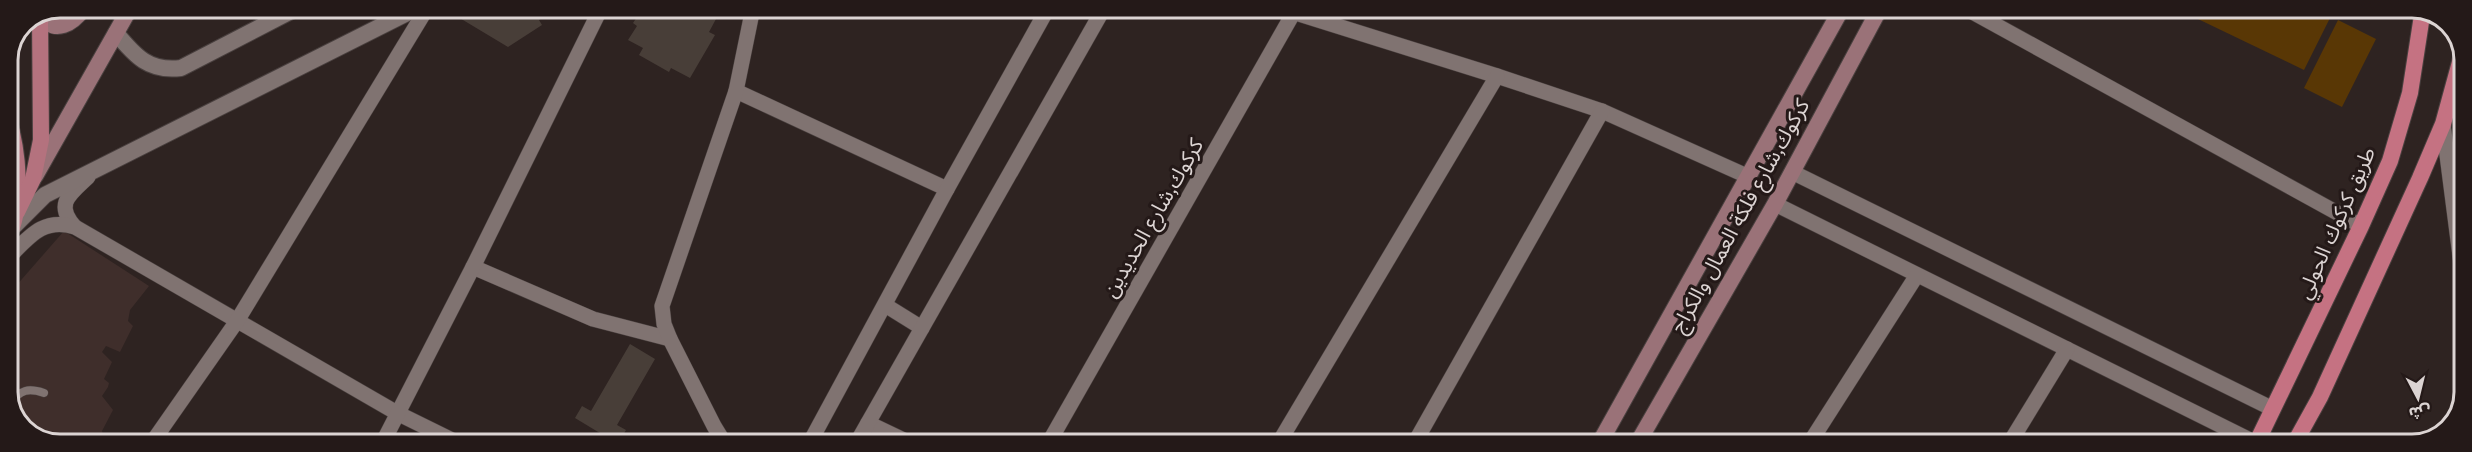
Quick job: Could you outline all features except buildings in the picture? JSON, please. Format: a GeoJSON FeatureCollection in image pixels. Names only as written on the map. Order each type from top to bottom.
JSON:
{"type":"FeatureCollection","features":[{"type":"Feature","properties":{"kind":"highway","name":"طريق كركوك الحولي"},"geometry":{"type":"LineString","coordinates":[[2261,434],[2390,161],[2401,128],[2417,58],[2421,19]]}},
{"type":"Feature","properties":{"kind":"highway"},"geometry":{"type":"LineString","coordinates":[[2300,434],[2320,397],[2442,124],[2454,86]]}},
{"type":"Feature","properties":{"kind":"main road"},"geometry":{"type":"LineString","coordinates":[[46,20],[50,24],[65,26],[77,18]]}},
{"type":"Feature","properties":{"kind":"main road"},"geometry":{"type":"LineString","coordinates":[[18,212],[33,179],[124,18]]}},
{"type":"Feature","properties":{"kind":"main road","name":"كركوك,شارع فلكة العمال والكراج"},"geometry":{"type":"LineString","coordinates":[[1605,434],[1836,18]]}},
{"type":"Feature","properties":{"kind":"main road","name":"كركوك,شارع فلكة العمال والكراج"},"geometry":{"type":"LineString","coordinates":[[1643,434],[1792,172],[1875,18]]}},
{"type":"Feature","properties":{"kind":"main road"},"geometry":{"type":"LineString","coordinates":[[33,179],[41,140],[41,22]]}},
{"type":"Feature","properties":{"kind":"street"},"geometry":{"type":"LineString","coordinates":[[116,33],[135,57],[145,64],[163,69],[181,68],[278,18]]}},
{"type":"Feature","properties":{"kind":"street"},"geometry":{"type":"LineString","coordinates":[[18,220],[45,195],[397,18]]}},
{"type":"Feature","properties":{"kind":"street"},"geometry":{"type":"LineString","coordinates":[[158,434],[237,321],[421,18]]}},
{"type":"Feature","properties":{"kind":"street"},"geometry":{"type":"LineString","coordinates":[[387,434],[473,267],[596,18]]}},
{"type":"Feature","properties":{"kind":"street"},"geometry":{"type":"LineString","coordinates":[[719,434],[670,339],[664,324],[662,306],[736,90],[751,18]]}},
{"type":"Feature","properties":{"kind":"street"},"geometry":{"type":"LineString","coordinates":[[814,434],[1042,18]]}},
{"type":"Feature","properties":{"kind":"street"},"geometry":{"type":"LineString","coordinates":[[862,434],[1098,18]]}},
{"type":"Feature","properties":{"kind":"street","name":"كركوك,شارع الحديدين"},"geometry":{"type":"LineString","coordinates":[[1054,434],[1283,18]]}},
{"type":"Feature","properties":{"kind":"street"},"geometry":{"type":"LineString","coordinates":[[1312,18],[1602,111],[1747,176]]}},
{"type":"Feature","properties":{"kind":"street"},"geometry":{"type":"LineString","coordinates":[[1983,18],[2361,226]]}},
{"type":"Feature","properties":{"kind":"street"},"geometry":{"type":"LineString","coordinates":[[1284,434],[1497,76]]}},
{"type":"Feature","properties":{"kind":"street"},"geometry":{"type":"LineString","coordinates":[[736,90],[947,189]]}},
{"type":"Feature","properties":{"kind":"street"},"geometry":{"type":"LineString","coordinates":[[1420,434],[1602,111]]}},
{"type":"Feature","properties":{"kind":"street"},"geometry":{"type":"LineString","coordinates":[[2442,124],[2454,199]]}},
{"type":"Feature","properties":{"kind":"street"},"geometry":{"type":"LineString","coordinates":[[1792,172],[2273,409]]}},
{"type":"Feature","properties":{"kind":"street"},"geometry":{"type":"LineString","coordinates":[[75,227],[67,218],[65,206],[67,198],[92,173]]}},
{"type":"Feature","properties":{"kind":"street"},"geometry":{"type":"LineString","coordinates":[[1774,204],[2236,434]]}},
{"type":"Feature","properties":{"kind":"street"},"geometry":{"type":"LineString","coordinates":[[18,248],[40,229],[61,223],[75,227],[397,413],[440,434]]}},
{"type":"Feature","properties":{"kind":"street"},"geometry":{"type":"LineString","coordinates":[[473,267],[593,319],[670,339]]}},
{"type":"Feature","properties":{"kind":"street"},"geometry":{"type":"LineString","coordinates":[[1815,434],[1917,275]]}},
{"type":"Feature","properties":{"kind":"street"},"geometry":{"type":"LineString","coordinates":[[885,305],[922,328]]}},
{"type":"Feature","properties":{"kind":"street"},"geometry":{"type":"LineString","coordinates":[[2015,434],[2067,349]]}},
{"type":"Feature","properties":{"kind":"street"},"geometry":{"type":"LineString","coordinates":[[868,423],[891,434]]}},
{"type":"Feature","properties":{"kind":"lane"},"geometry":{"type":"LineString","coordinates":[[18,394],[31,388],[44,393]]}},
{"type":"Feature","properties":{"kind":"shaded area"},"geometry":{"type":"Polygon","coordinates":[[[2196,18],[2330,18],[2304,70],[2196,18]]]}},
{"type":"Feature","properties":{"kind":"shaded area"},"geometry":{"type":"Polygon","coordinates":[[[2338,20],[2376,39],[2342,107],[2304,88],[2338,20]]]}},
{"type":"Feature","properties":{"kind":"shaded area"},"geometry":{"type":"Polygon","coordinates":[[[64,231],[149,286],[130,310],[128,321],[133,326],[120,352],[106,346],[102,352],[112,362],[104,379],[109,383],[108,387],[102,396],[113,410],[102,431],[103,434],[54,434],[41,430],[25,416],[18,395],[18,284],[64,231]]]}}]}
